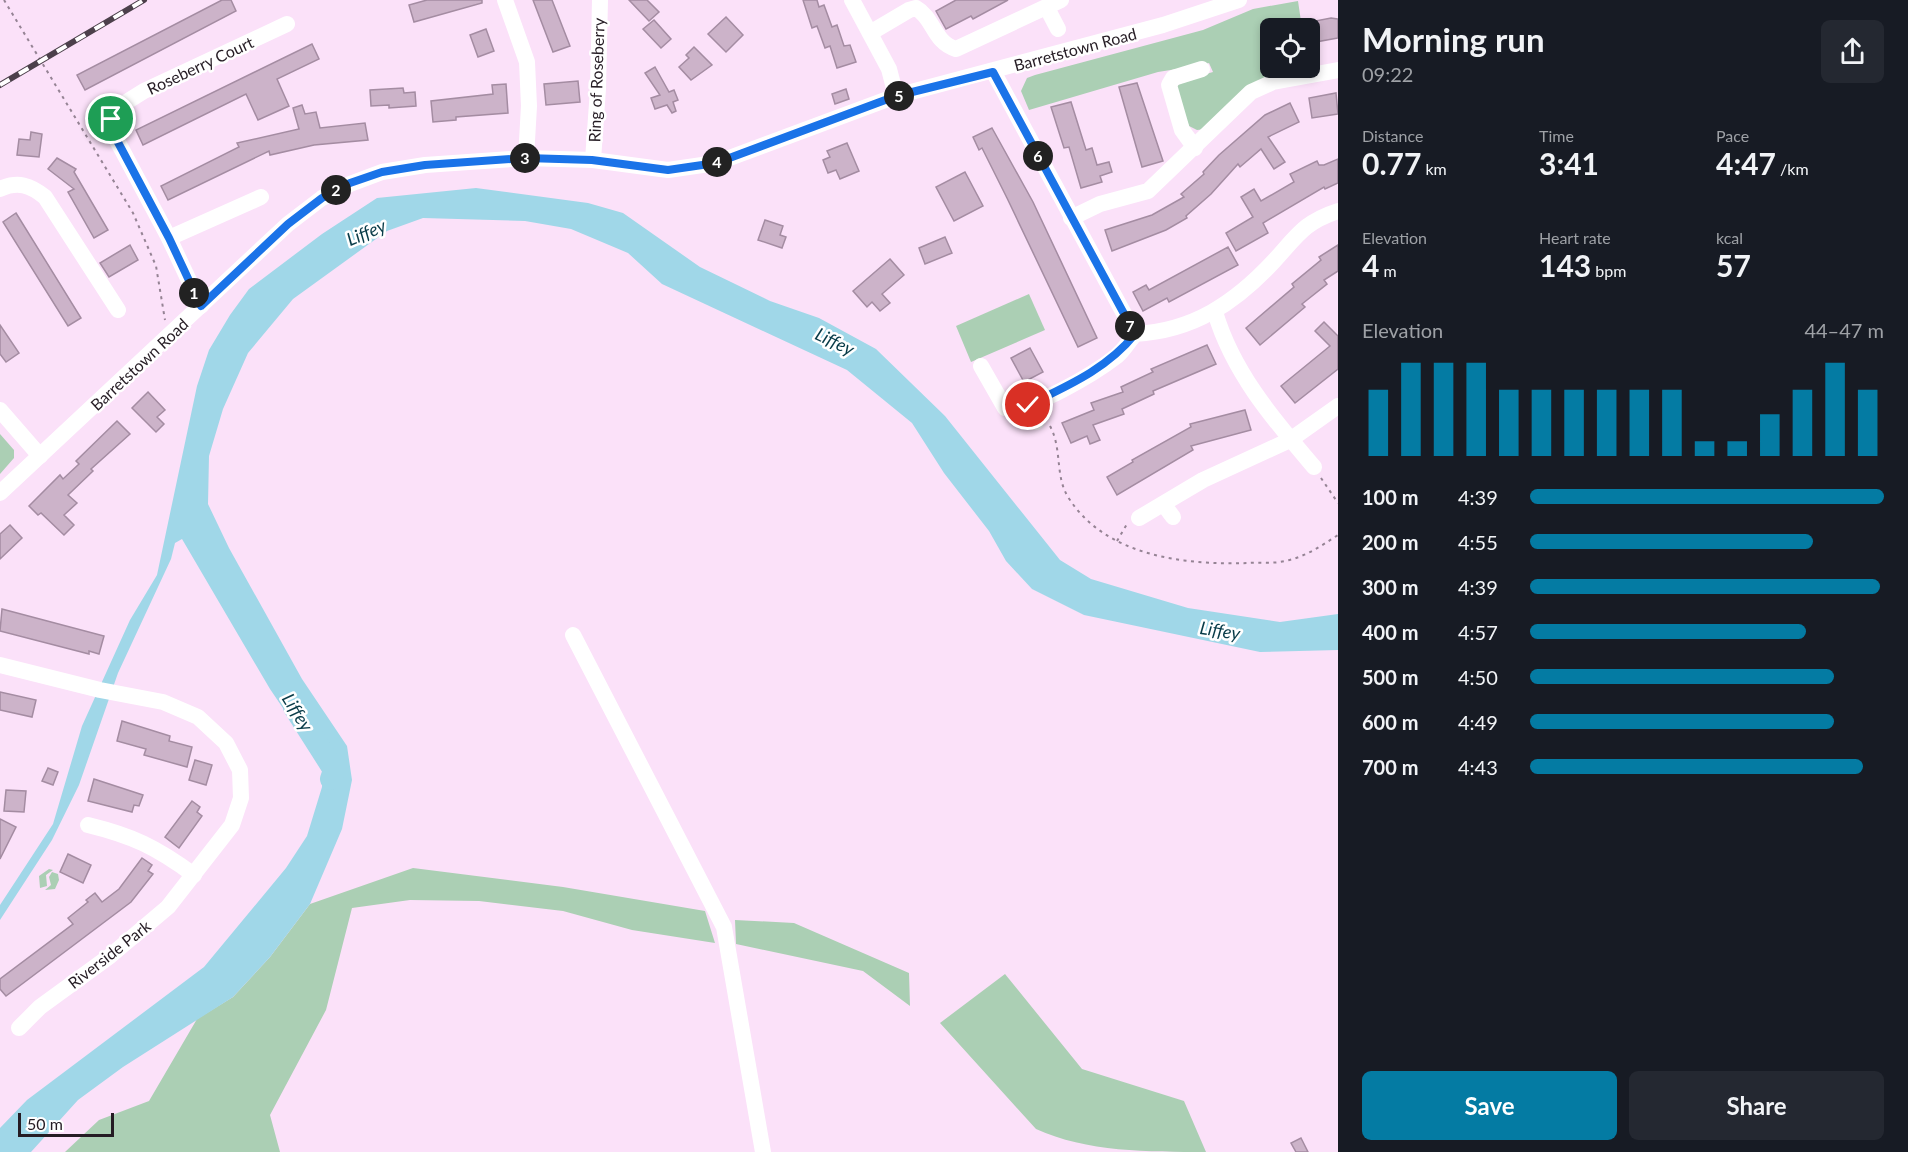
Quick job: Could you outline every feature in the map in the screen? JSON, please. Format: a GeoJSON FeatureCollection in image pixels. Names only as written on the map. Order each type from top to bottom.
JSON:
{"type":"FeatureCollection","features":[{"type":"Feature","properties":{"kind":"street"},"geometry":{"type":"LineString","coordinates":[[505,0],[527,62],[529,106],[526,158]]}},
{"type":"Feature","properties":{"kind":"street","name":"Ring of Roseberry"},"geometry":{"type":"LineString","coordinates":[[592,160],[598,88],[600,0]]}},
{"type":"Feature","properties":{"kind":"street"},"geometry":{"type":"LineString","coordinates":[[852,0],[889,69],[896,96]]}},
{"type":"Feature","properties":{"kind":"street","name":"Barretstown Road"},"geometry":{"type":"LineString","coordinates":[[0,493],[288,224],[322,198],[350,183],[382,172],[425,165],[526,158],[592,160],[668,170],[716,163],[896,96],[1163,25],[1239,0]]}},
{"type":"Feature","properties":{"kind":"street"},"geometry":{"type":"LineString","coordinates":[[870,33],[916,8],[923,12],[940,41],[956,49],[1054,4],[1058,29]]}},
{"type":"Feature","properties":{"kind":"street","name":"Roseberry Court"},"geometry":{"type":"LineString","coordinates":[[201,306],[169,238],[113,133],[111,119],[120,106],[144,91],[287,24]]}},
{"type":"Feature","properties":{"kind":"street"},"geometry":{"type":"LineString","coordinates":[[1195,148],[1182,130],[1168,86],[1173,78],[1202,69]]}},
{"type":"Feature","properties":{"kind":"street"},"geometry":{"type":"LineString","coordinates":[[1071,218],[1100,204],[1148,190],[1195,148],[1251,92],[1273,82],[1338,70]]}},
{"type":"Feature","properties":{"kind":"street"},"geometry":{"type":"LineString","coordinates":[[993,72],[1135,334]]}},
{"type":"Feature","properties":{"kind":"street"},"geometry":{"type":"LineString","coordinates":[[0,189],[20,184],[33,187],[45,197],[118,310]]}},
{"type":"Feature","properties":{"kind":"street"},"geometry":{"type":"LineString","coordinates":[[169,238],[261,197]]}},
{"type":"Feature","properties":{"kind":"street"},"geometry":{"type":"LineString","coordinates":[[1135,334],[1159,333],[1215,312],[1245,289],[1274,260],[1297,232],[1317,218],[1338,211]]}},
{"type":"Feature","properties":{"kind":"street"},"geometry":{"type":"LineString","coordinates":[[1215,312],[1221,333],[1251,388],[1290,440],[1314,467]]}},
{"type":"Feature","properties":{"kind":"street"},"geometry":{"type":"LineString","coordinates":[[981,366],[1005,408],[1015,410],[1090,374],[1119,355],[1135,334]]}},
{"type":"Feature","properties":{"kind":"street"},"geometry":{"type":"LineString","coordinates":[[1028,405],[1036,422]]}},
{"type":"Feature","properties":{"kind":"street"},"geometry":{"type":"LineString","coordinates":[[1139,518],[1168,511],[1203,480],[1290,440],[1338,406]]}},
{"type":"Feature","properties":{"kind":"street"},"geometry":{"type":"LineString","coordinates":[[0,410],[40,456]]}},
{"type":"Feature","properties":{"kind":"street"},"geometry":{"type":"LineString","coordinates":[[573,635],[724,927],[763,1152]]}},
{"type":"Feature","properties":{"kind":"street","name":"Riverside Park"},"geometry":{"type":"LineString","coordinates":[[0,664],[100,690],[163,702],[198,717],[226,743],[240,771],[242,798],[232,825],[168,907],[110,956],[40,1007],[20,1028]]}},
{"type":"Feature","properties":{"kind":"street"},"geometry":{"type":"LineString","coordinates":[[87,825],[127,835],[154,846],[194,875]]}},
{"type":"Feature","properties":{"kind":"path"},"geometry":{"type":"LineString","coordinates":[[4,0],[133,213],[156,266],[163,316],[174,332]]}},
{"type":"Feature","properties":{"kind":"path"},"geometry":{"type":"LineString","coordinates":[[1314,467],[1338,503]]}},
{"type":"Feature","properties":{"kind":"green space"},"geometry":{"type":"Polygon","coordinates":[[[1298,1],[1301,18],[1260,18],[1260,78],[1271,78],[1206,129],[1197,130],[1189,126],[1175,89],[1182,81],[1213,72],[1209,63],[1184,71],[1183,68],[1158,72],[1029,110],[1021,91],[1027,78],[1035,75],[1203,30],[1253,9],[1298,1]]]}},
{"type":"Feature","properties":{"kind":"green space"},"geometry":{"type":"Polygon","coordinates":[[[1029,294],[1045,330],[971,362],[956,326],[1029,294]]]}},
{"type":"Feature","properties":{"kind":"green space"},"geometry":{"type":"Polygon","coordinates":[[[0,434],[14,450],[14,458],[0,474],[0,434]]]}},
{"type":"Feature","properties":{"kind":"green space"},"geometry":{"type":"Polygon","coordinates":[[[413,868],[563,887],[705,911],[715,943],[632,930],[563,911],[479,901],[410,900],[352,908],[326,1010],[270,1115],[280,1152],[65,1152],[99,1120],[149,1101],[197,1019],[233,997],[270,957],[310,904],[413,868]]]}},
{"type":"Feature","properties":{"kind":"green space"},"geometry":{"type":"Polygon","coordinates":[[[49,869],[53,870],[46,875],[47,886],[40,888],[39,876],[49,869]]]}},
{"type":"Feature","properties":{"kind":"green space"},"geometry":{"type":"Polygon","coordinates":[[[52,872],[58,874],[59,880],[55,889],[45,890],[51,885],[49,877],[52,872]]]}},
{"type":"Feature","properties":{"kind":"green space"},"geometry":{"type":"Polygon","coordinates":[[[735,920],[794,923],[909,973],[910,1006],[863,971],[736,944],[735,920]]]}},
{"type":"Feature","properties":{"kind":"green space"},"geometry":{"type":"Polygon","coordinates":[[[1005,974],[1082,1069],[1184,1101],[1206,1152],[1118,1149],[1055,1137],[1036,1129],[940,1023],[1005,974]]]}},
{"type":"Feature","properties":{"kind":"water"},"geometry":{"type":"Polygon","coordinates":[[[476,188],[588,203],[623,213],[700,267],[770,301],[819,318],[876,349],[945,416],[1060,560],[1091,579],[1188,608],[1280,622],[1338,614],[1338,650],[1260,652],[1084,615],[1032,589],[1006,561],[989,531],[944,473],[912,423],[847,370],[662,284],[628,253],[571,229],[525,221],[423,218],[387,231],[293,299],[248,353],[223,409],[209,456],[208,504],[229,548],[302,679],[347,746],[352,780],[342,829],[310,904],[270,957],[233,997],[123,1067],[78,1100],[31,1152],[0,1152],[0,1128],[27,1100],[204,967],[286,868],[307,836],[322,787],[324,745],[316,736],[293,723],[270,689],[182,539],[175,543],[171,559],[118,673],[79,785],[52,840],[0,920],[0,905],[53,824],[82,726],[130,620],[157,575],[197,386],[209,350],[249,289],[322,234],[377,198],[476,188]]]}},
{"type":"Feature","properties":{"kind":"building"},"geometry":{"type":"Polygon","coordinates":[[[222,0],[231,0],[236,11],[85,90],[77,75],[222,0]]]}},
{"type":"Feature","properties":{"kind":"building"},"geometry":{"type":"Polygon","coordinates":[[[427,0],[482,0],[482,3],[414,22],[409,5],[427,0]]]}},
{"type":"Feature","properties":{"kind":"building"},"geometry":{"type":"Polygon","coordinates":[[[533,0],[552,0],[570,46],[553,52],[533,0]]]}},
{"type":"Feature","properties":{"kind":"building"},"geometry":{"type":"Polygon","coordinates":[[[629,0],[647,0],[659,12],[649,21],[629,0]]]}},
{"type":"Feature","properties":{"kind":"building"},"geometry":{"type":"Polygon","coordinates":[[[803,0],[817,0],[819,7],[824,5],[832,27],[837,25],[844,46],[850,45],[856,62],[837,68],[830,46],[825,48],[817,26],[812,28],[803,0]]]}},
{"type":"Feature","properties":{"kind":"building"},"geometry":{"type":"Polygon","coordinates":[[[956,0],[1008,0],[973,19],[971,16],[946,29],[936,11],[956,0]]]}},
{"type":"Feature","properties":{"kind":"building"},"geometry":{"type":"Polygon","coordinates":[[[726,17],[743,35],[726,52],[708,34],[726,17]]]}},
{"type":"Feature","properties":{"kind":"building"},"geometry":{"type":"Polygon","coordinates":[[[1338,19],[1338,38],[1320,41],[1320,20],[1338,19]]]}},
{"type":"Feature","properties":{"kind":"building"},"geometry":{"type":"Polygon","coordinates":[[[654,20],[671,39],[661,48],[643,29],[654,20]]]}},
{"type":"Feature","properties":{"kind":"building"},"geometry":{"type":"Polygon","coordinates":[[[486,29],[494,51],[478,57],[470,35],[486,29]]]}},
{"type":"Feature","properties":{"kind":"building"},"geometry":{"type":"Polygon","coordinates":[[[312,44],[319,59],[277,79],[289,106],[258,120],[246,94],[143,145],[136,130],[312,44]]]}},
{"type":"Feature","properties":{"kind":"building"},"geometry":{"type":"Polygon","coordinates":[[[694,47],[712,65],[691,80],[679,67],[689,58],[686,55],[694,47]]]}},
{"type":"Feature","properties":{"kind":"building"},"geometry":{"type":"Polygon","coordinates":[[[655,67],[669,92],[674,90],[678,100],[673,102],[676,111],[672,113],[667,105],[655,109],[651,98],[660,95],[645,73],[655,67]]]}},
{"type":"Feature","properties":{"kind":"building"},"geometry":{"type":"Polygon","coordinates":[[[578,81],[580,102],[546,105],[544,84],[578,81]]]}},
{"type":"Feature","properties":{"kind":"building"},"geometry":{"type":"Polygon","coordinates":[[[1137,83],[1163,161],[1142,167],[1119,87],[1137,83]]]}},
{"type":"Feature","properties":{"kind":"building"},"geometry":{"type":"Polygon","coordinates":[[[506,84],[508,113],[456,117],[456,120],[433,122],[431,101],[493,94],[492,85],[506,84]]]}},
{"type":"Feature","properties":{"kind":"building"},"geometry":{"type":"Polygon","coordinates":[[[403,88],[404,93],[415,92],[416,106],[389,108],[389,105],[371,106],[370,90],[403,88]]]}},
{"type":"Feature","properties":{"kind":"building"},"geometry":{"type":"Polygon","coordinates":[[[846,89],[849,99],[835,104],[832,94],[846,89]]]}},
{"type":"Feature","properties":{"kind":"building"},"geometry":{"type":"Polygon","coordinates":[[[1336,93],[1338,114],[1312,118],[1309,98],[1336,93]]]}},
{"type":"Feature","properties":{"kind":"building"},"geometry":{"type":"Polygon","coordinates":[[[1071,102],[1086,150],[1092,148],[1097,165],[1109,162],[1112,172],[1100,176],[1102,182],[1081,188],[1069,147],[1064,148],[1051,107],[1071,102]]]}},
{"type":"Feature","properties":{"kind":"building"},"geometry":{"type":"Polygon","coordinates":[[[1290,103],[1299,122],[1268,137],[1285,162],[1274,169],[1261,149],[1240,167],[1238,164],[1211,194],[1186,216],[1187,218],[1166,230],[1112,251],[1105,230],[1152,215],[1184,197],[1181,194],[1204,174],[1203,172],[1219,155],[1265,115],[1290,103]]]}},
{"type":"Feature","properties":{"kind":"building"},"geometry":{"type":"Polygon","coordinates":[[[302,105],[305,114],[316,112],[320,128],[365,123],[368,140],[314,145],[270,155],[269,151],[168,200],[161,186],[239,147],[237,143],[299,129],[293,108],[302,105]]]}},
{"type":"Feature","properties":{"kind":"building"},"geometry":{"type":"Polygon","coordinates":[[[992,128],[1033,202],[1097,338],[1078,347],[982,148],[979,150],[973,137],[992,128]]]}},
{"type":"Feature","properties":{"kind":"building"},"geometry":{"type":"Polygon","coordinates":[[[31,132],[42,134],[39,157],[17,155],[19,139],[30,140],[31,132]]]}},
{"type":"Feature","properties":{"kind":"building"},"geometry":{"type":"Polygon","coordinates":[[[847,143],[859,171],[840,179],[836,170],[828,173],[823,160],[830,157],[827,151],[847,143]]]}},
{"type":"Feature","properties":{"kind":"building"},"geometry":{"type":"Polygon","coordinates":[[[57,158],[76,169],[74,172],[108,230],[94,238],[68,192],[74,189],[48,169],[57,158]]]}},
{"type":"Feature","properties":{"kind":"building"},"geometry":{"type":"Polygon","coordinates":[[[1338,159],[1338,183],[1325,189],[1324,187],[1263,223],[1268,233],[1236,251],[1226,233],[1253,217],[1241,197],[1254,189],[1261,201],[1294,182],[1290,174],[1317,161],[1319,165],[1324,165],[1338,159]]]}},
{"type":"Feature","properties":{"kind":"building"},"geometry":{"type":"Polygon","coordinates":[[[965,172],[983,206],[954,221],[936,187],[965,172]]]}},
{"type":"Feature","properties":{"kind":"building"},"geometry":{"type":"Polygon","coordinates":[[[16,213],[81,318],[68,326],[3,222],[16,213]]]}},
{"type":"Feature","properties":{"kind":"building"},"geometry":{"type":"Polygon","coordinates":[[[765,220],[783,226],[780,235],[786,237],[782,248],[758,240],[765,220]]]}},
{"type":"Feature","properties":{"kind":"building"},"geometry":{"type":"Polygon","coordinates":[[[945,237],[952,253],[925,264],[919,248],[945,237]]]}},
{"type":"Feature","properties":{"kind":"building"},"geometry":{"type":"Polygon","coordinates":[[[130,245],[138,260],[109,277],[100,263],[130,245]]]}},
{"type":"Feature","properties":{"kind":"building"},"geometry":{"type":"Polygon","coordinates":[[[1338,245],[1338,271],[1324,280],[1327,284],[1302,304],[1305,307],[1260,345],[1246,328],[1294,287],[1292,284],[1321,260],[1319,257],[1338,245]]]}},
{"type":"Feature","properties":{"kind":"building"},"geometry":{"type":"Polygon","coordinates":[[[1228,247],[1238,265],[1169,302],[1167,298],[1143,311],[1133,292],[1146,285],[1149,290],[1228,247]]]}},
{"type":"Feature","properties":{"kind":"building"},"geometry":{"type":"Polygon","coordinates":[[[890,259],[904,275],[882,294],[890,303],[880,311],[872,302],[867,307],[853,291],[890,259]]]}},
{"type":"Feature","properties":{"kind":"building"},"geometry":{"type":"Polygon","coordinates":[[[1324,322],[1338,336],[1338,369],[1295,403],[1281,386],[1330,346],[1315,331],[1324,322]]]}},
{"type":"Feature","properties":{"kind":"building"},"geometry":{"type":"Polygon","coordinates":[[[0,325],[19,353],[6,362],[0,354],[0,325]]]}},
{"type":"Feature","properties":{"kind":"building"},"geometry":{"type":"Polygon","coordinates":[[[1207,345],[1216,364],[1153,391],[1154,394],[1122,409],[1124,414],[1093,425],[1100,440],[1090,444],[1087,436],[1071,443],[1062,423],[1094,410],[1091,403],[1123,392],[1121,387],[1153,372],[1151,369],[1207,345]]]}},
{"type":"Feature","properties":{"kind":"building"},"geometry":{"type":"Polygon","coordinates":[[[1030,348],[1043,372],[1024,382],[1011,358],[1030,348]]]}},
{"type":"Feature","properties":{"kind":"building"},"geometry":{"type":"Polygon","coordinates":[[[148,392],[165,410],[157,417],[164,424],[156,432],[132,408],[148,392]]]}},
{"type":"Feature","properties":{"kind":"building"},"geometry":{"type":"Polygon","coordinates":[[[1245,410],[1251,430],[1191,446],[1193,450],[1117,495],[1107,477],[1133,462],[1132,460],[1191,427],[1190,424],[1245,410]]]}},
{"type":"Feature","properties":{"kind":"building"},"geometry":{"type":"Polygon","coordinates":[[[117,421],[130,434],[91,469],[93,471],[68,495],[77,503],[64,515],[74,525],[64,535],[41,513],[38,515],[29,506],[60,475],[63,479],[79,464],[76,461],[117,421]]]}},
{"type":"Feature","properties":{"kind":"building"},"geometry":{"type":"Polygon","coordinates":[[[10,525],[22,538],[0,559],[0,534],[10,525]]]}},
{"type":"Feature","properties":{"kind":"building"},"geometry":{"type":"Polygon","coordinates":[[[2,609],[104,636],[99,654],[89,651],[89,654],[0,631],[2,609]]]}},
{"type":"Feature","properties":{"kind":"building"},"geometry":{"type":"Polygon","coordinates":[[[0,692],[36,700],[32,717],[0,710],[0,692]]]}},
{"type":"Feature","properties":{"kind":"building"},"geometry":{"type":"Polygon","coordinates":[[[122,721],[170,736],[169,741],[192,747],[187,767],[144,755],[146,749],[117,741],[122,721]]]}},
{"type":"Feature","properties":{"kind":"building"},"geometry":{"type":"Polygon","coordinates":[[[195,760],[212,765],[206,785],[189,780],[195,760]]]}},
{"type":"Feature","properties":{"kind":"building"},"geometry":{"type":"Polygon","coordinates":[[[48,768],[58,772],[53,785],[42,781],[48,768]]]}},
{"type":"Feature","properties":{"kind":"building"},"geometry":{"type":"Polygon","coordinates":[[[94,779],[143,795],[139,806],[134,805],[132,812],[88,801],[94,779]]]}},
{"type":"Feature","properties":{"kind":"building"},"geometry":{"type":"Polygon","coordinates":[[[6,790],[26,791],[24,812],[4,811],[6,790]]]}},
{"type":"Feature","properties":{"kind":"building"},"geometry":{"type":"Polygon","coordinates":[[[192,801],[200,807],[197,812],[202,816],[179,848],[165,837],[192,801]]]}},
{"type":"Feature","properties":{"kind":"building"},"geometry":{"type":"Polygon","coordinates":[[[0,819],[16,827],[0,859],[0,819]]]}},
{"type":"Feature","properties":{"kind":"building"},"geometry":{"type":"Polygon","coordinates":[[[68,854],[91,865],[83,883],[60,872],[68,854]]]}},
{"type":"Feature","properties":{"kind":"building"},"geometry":{"type":"Polygon","coordinates":[[[142,858],[152,865],[148,871],[153,874],[131,902],[6,996],[0,989],[0,979],[73,924],[68,918],[88,902],[86,900],[95,893],[102,902],[119,889],[142,858]]]}},
{"type":"Feature","properties":{"kind":"building"},"geometry":{"type":"Polygon","coordinates":[[[1301,1138],[1308,1152],[1296,1152],[1291,1143],[1301,1138]]]}},
{"type":"Feature","properties":{"kind":"waterway","name":"Liffey"},"geometry":{"type":"LineString","coordinates":[[294,707],[334,770],[331,779]]}},
{"type":"Feature","properties":{"kind":"railway"},"geometry":{"type":"LineString","coordinates":[[0,85],[144,0]]}},
{"type":"Feature","properties":{"kind":"route"},"geometry":{"type":"LineString","coordinates":[[111,119],[113,133],[169,238],[201,306],[288,224],[322,198],[350,183],[382,172],[425,165],[526,158],[592,160],[646,165],[668,170],[716,163],[896,96],[993,72],[1135,334],[1119,355],[1090,374],[1028,405]]}}]}
